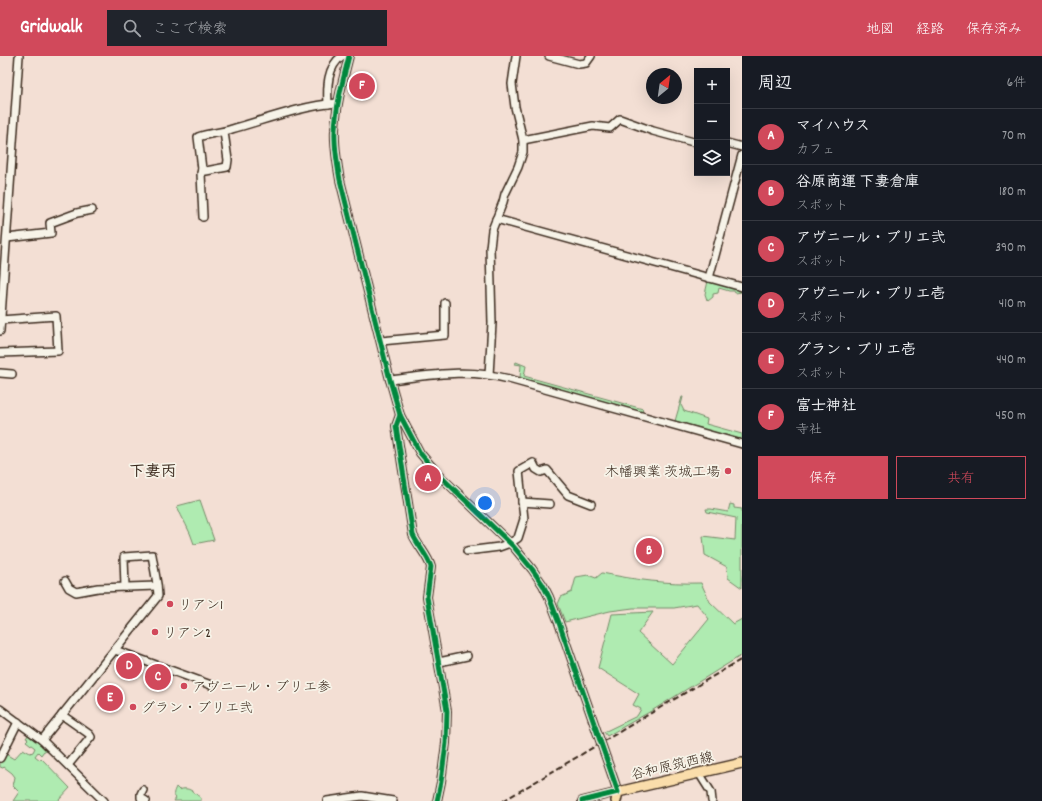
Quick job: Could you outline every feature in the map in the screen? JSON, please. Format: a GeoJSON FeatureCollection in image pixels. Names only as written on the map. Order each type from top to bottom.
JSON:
{"type":"FeatureCollection","features":[{"type":"Feature","properties":{"kind":"main road","name":"谷和原筑西線"},"geometry":{"type":"LineString","coordinates":[[617,797],[699,773],[742,763]]}},
{"type":"Feature","properties":{"kind":"street"},"geometry":{"type":"LineString","coordinates":[[0,331],[3,254],[7,238],[20,56]]}},
{"type":"Feature","properties":{"kind":"street"},"geometry":{"type":"LineString","coordinates":[[328,104],[327,84],[335,63],[342,56]]}},
{"type":"Feature","properties":{"kind":"street"},"geometry":{"type":"LineString","coordinates":[[349,56],[337,104],[334,130],[335,154],[340,180],[400,415],[420,453],[437,473],[510,544],[535,572],[549,597],[599,736],[617,797],[582,801]]}},
{"type":"Feature","properties":{"kind":"street"},"geometry":{"type":"LineString","coordinates":[[489,375],[492,304],[490,248],[492,230],[505,194],[521,159],[523,140],[515,106],[512,84],[516,56]]}},
{"type":"Feature","properties":{"kind":"street"},"geometry":{"type":"LineString","coordinates":[[549,56],[579,64],[586,62],[591,56]]}},
{"type":"Feature","properties":{"kind":"street"},"geometry":{"type":"LineString","coordinates":[[203,217],[202,169],[198,137],[224,132],[269,117],[308,107],[337,104]]}},
{"type":"Feature","properties":{"kind":"street"},"geometry":{"type":"LineString","coordinates":[[523,140],[593,126],[610,128],[620,119],[694,142]]}},
{"type":"Feature","properties":{"kind":"street"},"geometry":{"type":"LineString","coordinates":[[202,169],[206,171],[227,167],[228,160],[224,132]]}},
{"type":"Feature","properties":{"kind":"street"},"geometry":{"type":"LineString","coordinates":[[730,143],[742,147]]}},
{"type":"Feature","properties":{"kind":"street"},"geometry":{"type":"LineString","coordinates":[[709,278],[742,155]]}},
{"type":"Feature","properties":{"kind":"street"},"geometry":{"type":"LineString","coordinates":[[7,238],[51,233],[50,224],[77,213],[92,210]]}},
{"type":"Feature","properties":{"kind":"street"},"geometry":{"type":"LineString","coordinates":[[496,219],[742,287]]}},
{"type":"Feature","properties":{"kind":"street"},"geometry":{"type":"LineString","coordinates":[[0,223],[8,223]]}},
{"type":"Feature","properties":{"kind":"street"},"geometry":{"type":"LineString","coordinates":[[381,341],[445,335],[445,303]]}},
{"type":"Feature","properties":{"kind":"street"},"geometry":{"type":"LineString","coordinates":[[0,320],[56,316],[58,351],[0,353]]}},
{"type":"Feature","properties":{"kind":"street"},"geometry":{"type":"LineString","coordinates":[[390,380],[449,373],[470,372],[489,375],[742,444]]}},
{"type":"Feature","properties":{"kind":"street"},"geometry":{"type":"LineString","coordinates":[[0,373],[12,374]]}},
{"type":"Feature","properties":{"kind":"street"},"geometry":{"type":"LineString","coordinates":[[400,415],[396,426],[413,534],[431,567],[427,597],[447,712],[446,743],[437,801]]}},
{"type":"Feature","properties":{"kind":"street"},"geometry":{"type":"LineString","coordinates":[[468,551],[499,548],[510,544],[518,538],[524,519],[519,471],[533,463],[536,469],[540,472],[547,470],[568,495],[591,504]]}},
{"type":"Feature","properties":{"kind":"street"},"geometry":{"type":"LineString","coordinates":[[522,502],[550,504]]}},
{"type":"Feature","properties":{"kind":"street"},"geometry":{"type":"LineString","coordinates":[[42,740],[158,596],[158,586],[152,555],[124,557],[125,587]]}},
{"type":"Feature","properties":{"kind":"street"},"geometry":{"type":"LineString","coordinates":[[65,581],[69,588],[76,592],[98,588],[158,586]]}},
{"type":"Feature","properties":{"kind":"street"},"geometry":{"type":"LineString","coordinates":[[115,650],[211,685]]}},
{"type":"Feature","properties":{"kind":"street"},"geometry":{"type":"LineString","coordinates":[[439,662],[467,656]]}},
{"type":"Feature","properties":{"kind":"street"},"geometry":{"type":"LineString","coordinates":[[0,709],[42,740],[104,801]]}},
{"type":"Feature","properties":{"kind":"street"},"geometry":{"type":"LineString","coordinates":[[62,715],[91,737],[68,765]]}},
{"type":"Feature","properties":{"kind":"street"},"geometry":{"type":"LineString","coordinates":[[0,758],[18,722]]}},
{"type":"Feature","properties":{"kind":"street"},"geometry":{"type":"LineString","coordinates":[[699,773],[711,792],[712,801]]}},
{"type":"Feature","properties":{"kind":"street"},"geometry":{"type":"LineString","coordinates":[[143,790],[141,798],[146,801]]}},
{"type":"Feature","properties":{"kind":"street"},"geometry":{"type":"LineString","coordinates":[[327,801],[362,796],[393,801]]}},
{"type":"Feature","properties":{"kind":"green space"},"geometry":{"type":"Polygon","coordinates":[[[708,281],[742,289],[742,292],[735,293],[734,291],[719,288],[718,293],[713,294],[713,297],[708,301],[705,294],[708,281]]]}},
{"type":"Feature","properties":{"kind":"green space"},"geometry":{"type":"Polygon","coordinates":[[[516,362],[526,366],[524,376],[643,409],[642,412],[520,378],[521,365],[515,364],[516,362]]]}},
{"type":"Feature","properties":{"kind":"green space"},"geometry":{"type":"Polygon","coordinates":[[[682,397],[681,405],[684,411],[707,419],[706,424],[742,434],[742,440],[675,421],[682,397]]]}},
{"type":"Feature","properties":{"kind":"green space"},"geometry":{"type":"Polygon","coordinates":[[[200,500],[214,540],[194,544],[177,506],[200,500]]]}},
{"type":"Feature","properties":{"kind":"green space"},"geometry":{"type":"Polygon","coordinates":[[[730,504],[734,505],[734,508],[742,509],[742,588],[728,578],[727,567],[705,555],[703,536],[735,540],[736,518],[707,512],[706,509],[728,512],[730,504]]]}},
{"type":"Feature","properties":{"kind":"green space"},"geometry":{"type":"Polygon","coordinates":[[[602,573],[651,581],[701,583],[710,602],[733,624],[742,619],[742,655],[653,710],[607,736],[604,732],[637,716],[641,709],[633,705],[639,694],[598,668],[612,614],[653,612],[638,633],[672,664],[709,619],[697,604],[674,608],[633,608],[610,611],[565,622],[558,604],[561,597],[572,592],[576,577],[588,575],[596,578],[602,573]]]}},
{"type":"Feature","properties":{"kind":"green space"},"geometry":{"type":"Polygon","coordinates":[[[29,734],[49,752],[44,751],[41,755],[38,752],[35,756],[40,760],[41,758],[70,788],[58,801],[13,801],[19,792],[13,786],[15,777],[4,767],[0,767],[0,759],[4,753],[14,759],[23,749],[30,753],[33,752],[35,748],[26,741],[29,734]]]}},
{"type":"Feature","properties":{"kind":"green space"},"geometry":{"type":"Polygon","coordinates":[[[176,787],[179,790],[191,790],[201,798],[201,801],[174,801],[176,798],[174,792],[176,787]]]}},
{"type":"Feature","properties":{"kind":"railway"},"geometry":{"type":"LineString","coordinates":[[503,801],[742,659]]}},
{"type":"Feature","properties":{"kind":"cycle path"},"geometry":{"type":"LineString","coordinates":[[349,56],[337,111],[335,130],[337,161],[340,180],[400,415],[420,453],[437,473],[513,546],[532,569],[549,597],[618,792],[582,801]]}},
{"type":"Feature","properties":{"kind":"cycle path"},"geometry":{"type":"LineString","coordinates":[[400,415],[396,426],[413,535],[428,559],[431,567],[427,597],[447,711],[446,743],[437,801]]}},
{"type":"Feature","properties":{"kind":"place","name":"富士神社"},"geometry":{"type":"Point","coordinates":[362,86]}},
{"type":"Feature","properties":{"kind":"place","name":"木幡興業 茨城工場"},"geometry":{"type":"Point","coordinates":[728,471]}},
{"type":"Feature","properties":{"kind":"place","name":"マイハウス"},"geometry":{"type":"Point","coordinates":[428,478]}},
{"type":"Feature","properties":{"kind":"place","name":"谷原商運 下妻倉庫"},"geometry":{"type":"Point","coordinates":[649,551]}},
{"type":"Feature","properties":{"kind":"place","name":"リアン1"},"geometry":{"type":"Point","coordinates":[170,604]}},
{"type":"Feature","properties":{"kind":"place","name":"リアン2"},"geometry":{"type":"Point","coordinates":[155,632]}},
{"type":"Feature","properties":{"kind":"place","name":"アヴニール・ブリエ壱"},"geometry":{"type":"Point","coordinates":[129,666]}},
{"type":"Feature","properties":{"kind":"place","name":"アヴニール・ブリエ弐"},"geometry":{"type":"Point","coordinates":[158,677]}},
{"type":"Feature","properties":{"kind":"place","name":"アヴニール・ブリエ参"},"geometry":{"type":"Point","coordinates":[184,686]}},
{"type":"Feature","properties":{"kind":"place","name":"グラン・ブリエ壱"},"geometry":{"type":"Point","coordinates":[110,698]}},
{"type":"Feature","properties":{"kind":"place","name":"グラン・ブリエ弐"},"geometry":{"type":"Point","coordinates":[133,707]}},
{"type":"Feature","properties":{"kind":"district","name":"下妻丙"},"geometry":{"type":"Point","coordinates":[153,470]}}]}
